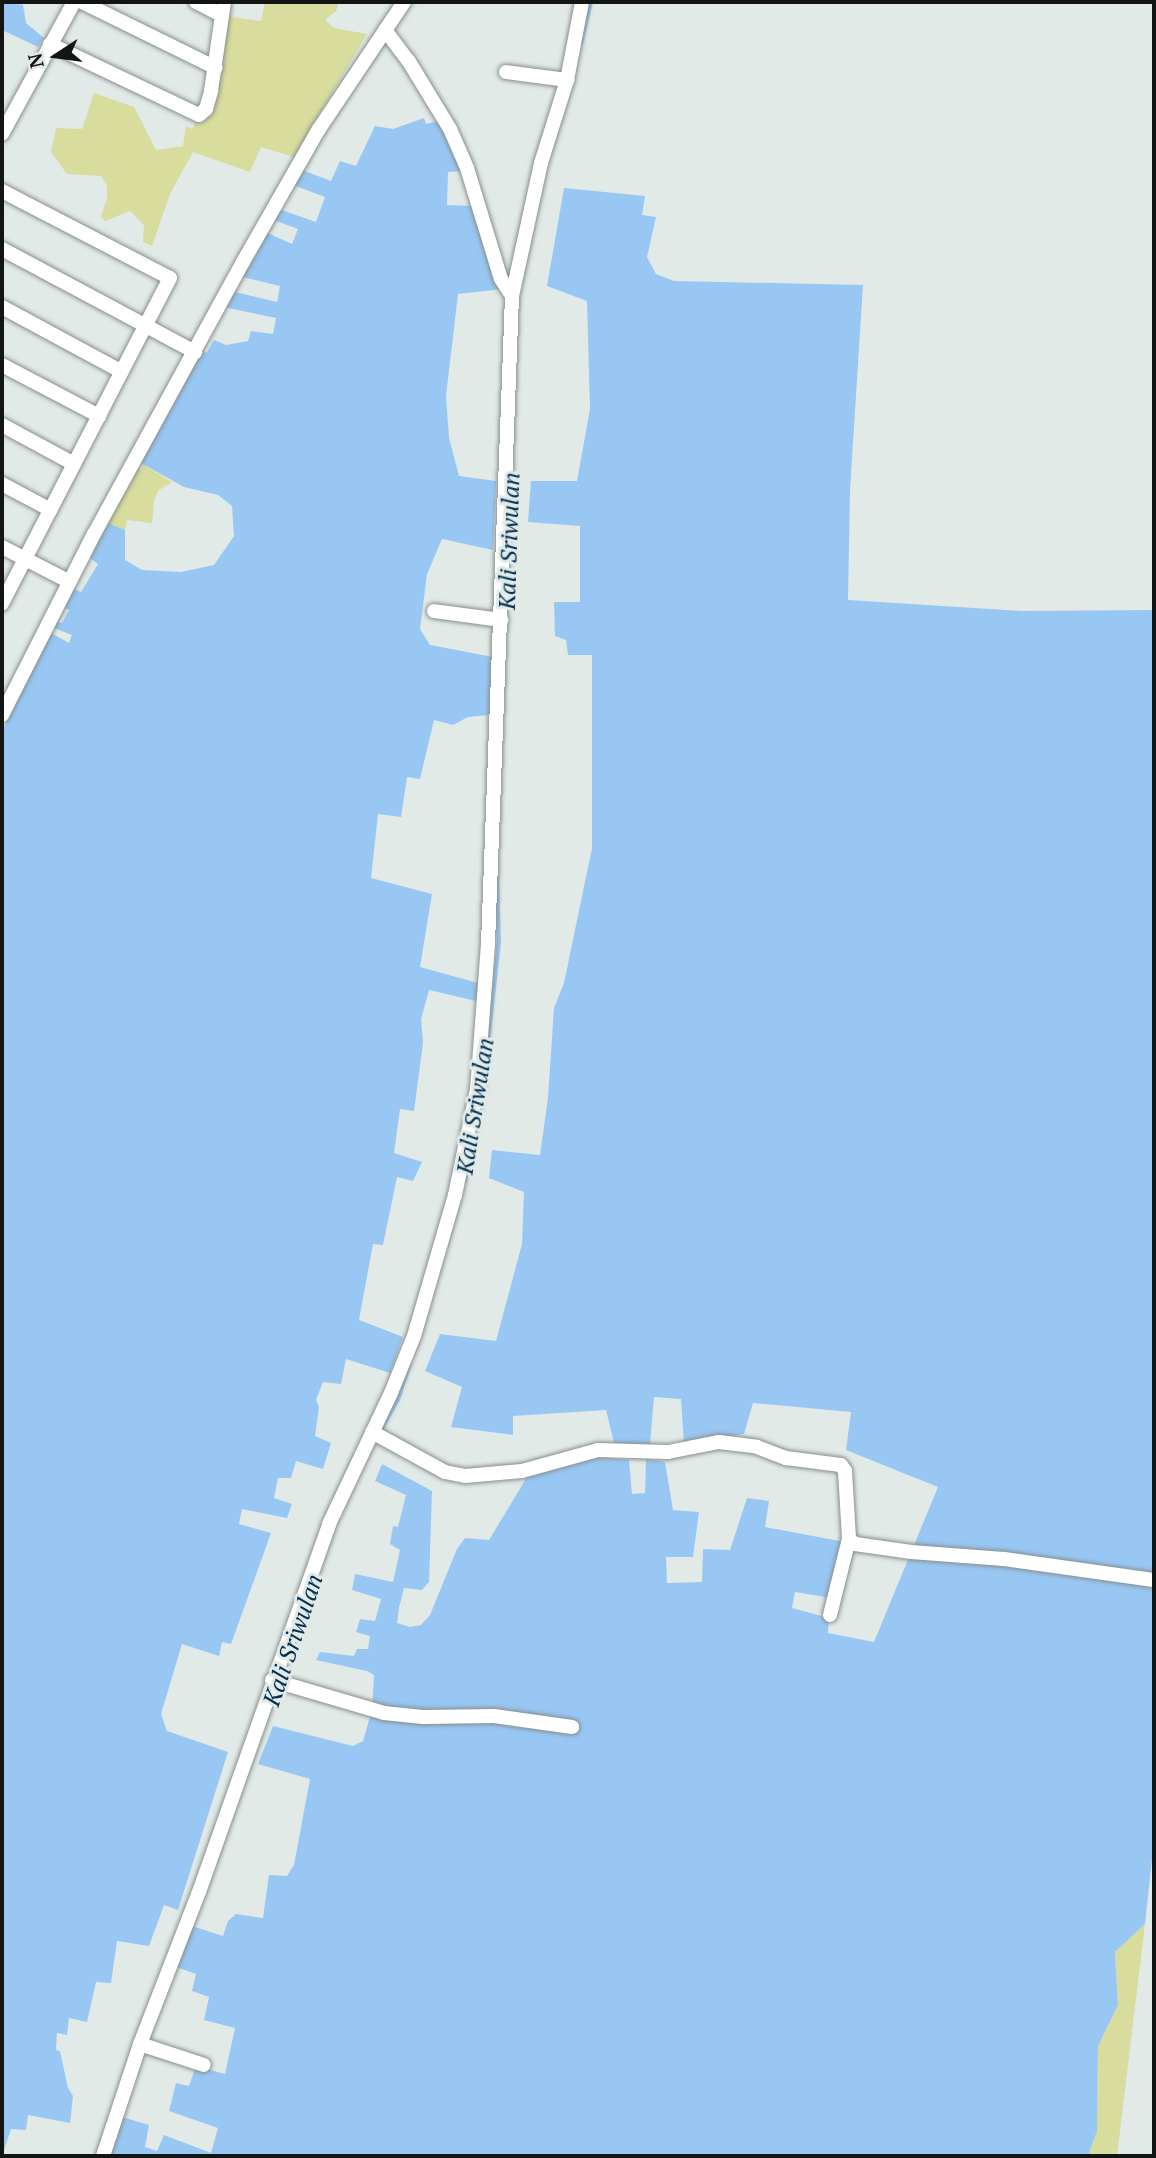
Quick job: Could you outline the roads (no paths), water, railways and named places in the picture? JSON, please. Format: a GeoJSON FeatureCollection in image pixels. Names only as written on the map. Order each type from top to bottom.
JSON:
{"type":"FeatureCollection","features":[{"type":"Feature","properties":{"kind":"street"},"geometry":{"type":"LineString","coordinates":[[2,134],[74,2]]}},
{"type":"Feature","properties":{"kind":"street"},"geometry":{"type":"LineString","coordinates":[[82,2],[216,68]]}},
{"type":"Feature","properties":{"kind":"street"},"geometry":{"type":"LineString","coordinates":[[50,44],[194,116],[206,109],[216,68],[223,8],[196,2]]}},
{"type":"Feature","properties":{"kind":"street"},"geometry":{"type":"LineString","coordinates":[[4,706],[144,442],[320,129],[404,2]]}},
{"type":"Feature","properties":{"kind":"street"},"geometry":{"type":"LineString","coordinates":[[103,2156],[139,2044],[199,1892],[329,1524],[414,1336],[455,1195],[477,1090],[488,944],[512,296],[541,163],[567,80],[582,2]]}},
{"type":"Feature","properties":{"kind":"street"},"geometry":{"type":"LineString","coordinates":[[385,30],[408,60],[450,129],[467,169],[502,279],[512,296]]}},
{"type":"Feature","properties":{"kind":"street"},"geometry":{"type":"LineString","coordinates":[[506,72],[567,80]]}},
{"type":"Feature","properties":{"kind":"street"},"geometry":{"type":"LineString","coordinates":[[2,191],[170,278],[2,604]]}},
{"type":"Feature","properties":{"kind":"street"},"geometry":{"type":"LineString","coordinates":[[2,250],[195,352]]}},
{"type":"Feature","properties":{"kind":"street"},"geometry":{"type":"LineString","coordinates":[[2,307],[122,372]]}},
{"type":"Feature","properties":{"kind":"street"},"geometry":{"type":"LineString","coordinates":[[2,365],[99,416]]}},
{"type":"Feature","properties":{"kind":"street"},"geometry":{"type":"LineString","coordinates":[[2,425],[74,464]]}},
{"type":"Feature","properties":{"kind":"street"},"geometry":{"type":"LineString","coordinates":[[2,484],[51,510]]}},
{"type":"Feature","properties":{"kind":"street"},"geometry":{"type":"LineString","coordinates":[[2,547],[70,582]]}},
{"type":"Feature","properties":{"kind":"street"},"geometry":{"type":"LineString","coordinates":[[434,611],[501,620]]}},
{"type":"Feature","properties":{"kind":"street"},"geometry":{"type":"LineString","coordinates":[[372,1433],[454,1475],[505,1474],[598,1450],[668,1452],[719,1441],[757,1447],[786,1458],[838,1463],[845,1471],[849,1539],[830,1615]]}},
{"type":"Feature","properties":{"kind":"street"},"geometry":{"type":"LineString","coordinates":[[849,1539],[855,1544],[911,1552],[1004,1559],[1154,1580]]}},
{"type":"Feature","properties":{"kind":"street"},"geometry":{"type":"LineString","coordinates":[[272,1680],[384,1713],[424,1717],[494,1716],[572,1727]]}},
{"type":"Feature","properties":{"kind":"street"},"geometry":{"type":"LineString","coordinates":[[139,2044],[204,2065]]}},
{"type":"Feature","properties":{"kind":"water"},"geometry":{"type":"Polygon","coordinates":[[[2,2],[23,5],[26,23],[44,38],[38,47],[2,30],[2,2]]]}},
{"type":"Feature","properties":{"kind":"water"},"geometry":{"type":"Polygon","coordinates":[[[424,118],[426,124],[439,121],[462,171],[448,172],[447,205],[474,206],[503,289],[458,294],[446,396],[449,438],[459,476],[496,481],[493,550],[442,539],[427,574],[420,629],[430,645],[493,657],[489,715],[468,717],[453,725],[434,720],[420,779],[407,777],[401,817],[378,814],[371,878],[432,894],[420,967],[478,983],[476,1001],[429,990],[421,1019],[423,1043],[414,1111],[400,1109],[394,1153],[422,1162],[413,1181],[397,1177],[383,1245],[373,1244],[359,1320],[403,1337],[390,1373],[346,1359],[341,1384],[323,1382],[316,1400],[319,1407],[315,1436],[331,1443],[323,1469],[296,1461],[291,1478],[278,1478],[274,1498],[292,1504],[287,1518],[242,1509],[239,1524],[271,1533],[231,1644],[222,1642],[219,1656],[182,1644],[161,1714],[167,1731],[228,1752],[178,1910],[164,1905],[149,1946],[117,1941],[111,1983],[96,1982],[87,2022],[69,2018],[67,2035],[57,2033],[56,2050],[60,2051],[68,2088],[73,2096],[70,2123],[28,2115],[26,2130],[11,2129],[2,2156],[2,731],[51,633],[69,643],[72,635],[54,628],[57,622],[62,623],[69,610],[64,608],[74,589],[81,592],[98,564],[90,558],[108,523],[125,530],[125,560],[142,570],[181,572],[214,565],[234,536],[232,506],[218,495],[184,487],[139,462],[197,354],[207,352],[214,340],[226,345],[248,341],[251,331],[273,334],[276,318],[223,307],[231,291],[277,302],[280,286],[238,276],[263,231],[292,244],[298,229],[271,219],[276,208],[316,222],[325,197],[293,185],[302,170],[331,181],[340,161],[356,166],[375,126],[393,129],[424,118]]]}},
{"type":"Feature","properties":{"kind":"water"},"geometry":{"type":"Polygon","coordinates":[[[564,188],[645,196],[642,215],[656,217],[647,257],[656,274],[674,281],[863,285],[850,490],[848,600],[1021,611],[1154,610],[1154,1841],[1145,1924],[1115,1952],[1118,2005],[1098,2046],[1097,2131],[1088,2156],[108,2156],[122,2117],[149,2125],[145,2147],[157,2151],[164,2135],[211,2153],[218,2128],[169,2111],[176,2083],[189,2086],[196,2066],[225,2074],[235,2028],[204,2020],[209,1997],[192,1991],[196,1974],[176,1967],[192,1926],[223,1936],[228,1921],[236,1914],[263,1918],[269,1875],[287,1876],[294,1865],[310,1779],[258,1764],[273,1726],[353,1746],[363,1741],[372,1710],[374,1675],[367,1671],[316,1660],[320,1652],[354,1656],[357,1649],[368,1649],[370,1636],[356,1632],[360,1619],[375,1621],[381,1599],[352,1590],[355,1574],[393,1582],[400,1550],[390,1544],[393,1526],[398,1527],[406,1495],[375,1481],[382,1464],[432,1491],[429,1582],[422,1590],[404,1588],[399,1608],[397,1623],[410,1627],[421,1625],[430,1615],[457,1549],[465,1538],[489,1540],[527,1477],[598,1457],[629,1460],[632,1494],[645,1493],[646,1459],[665,1462],[673,1510],[699,1512],[693,1557],[666,1557],[667,1583],[702,1582],[703,1549],[730,1550],[747,1498],[769,1501],[765,1527],[845,1542],[831,1598],[795,1592],[792,1608],[829,1618],[828,1633],[874,1642],[938,1487],[846,1450],[851,1412],[753,1403],[744,1434],[684,1445],[681,1399],[654,1397],[650,1445],[614,1443],[606,1410],[513,1416],[513,1435],[451,1427],[462,1387],[425,1371],[440,1334],[496,1341],[522,1244],[524,1192],[489,1178],[492,1150],[540,1155],[548,1098],[554,1008],[564,983],[592,848],[592,655],[568,655],[566,640],[555,636],[554,602],[580,602],[580,526],[528,522],[531,481],[577,481],[590,409],[587,301],[547,286],[564,188]]]}},
{"type":"Feature","properties":{"kind":"waterway","name":"Kali Sriwulan"},"geometry":{"type":"LineString","coordinates":[[581,44],[591,2]]}},
{"type":"Feature","properties":{"kind":"waterway","name":"Kali Sriwulan"},"geometry":{"type":"LineString","coordinates":[[486,1060],[499,943],[497,876]]}},
{"type":"Feature","properties":{"kind":"waterway","name":"Kali Sriwulan"},"geometry":{"type":"LineString","coordinates":[[465,1181],[476,1127]]}},
{"type":"Feature","properties":{"kind":"waterway","name":"Kali Sriwulan"},"geometry":{"type":"LineString","coordinates":[[380,1432],[398,1400],[409,1366]]}}]}
